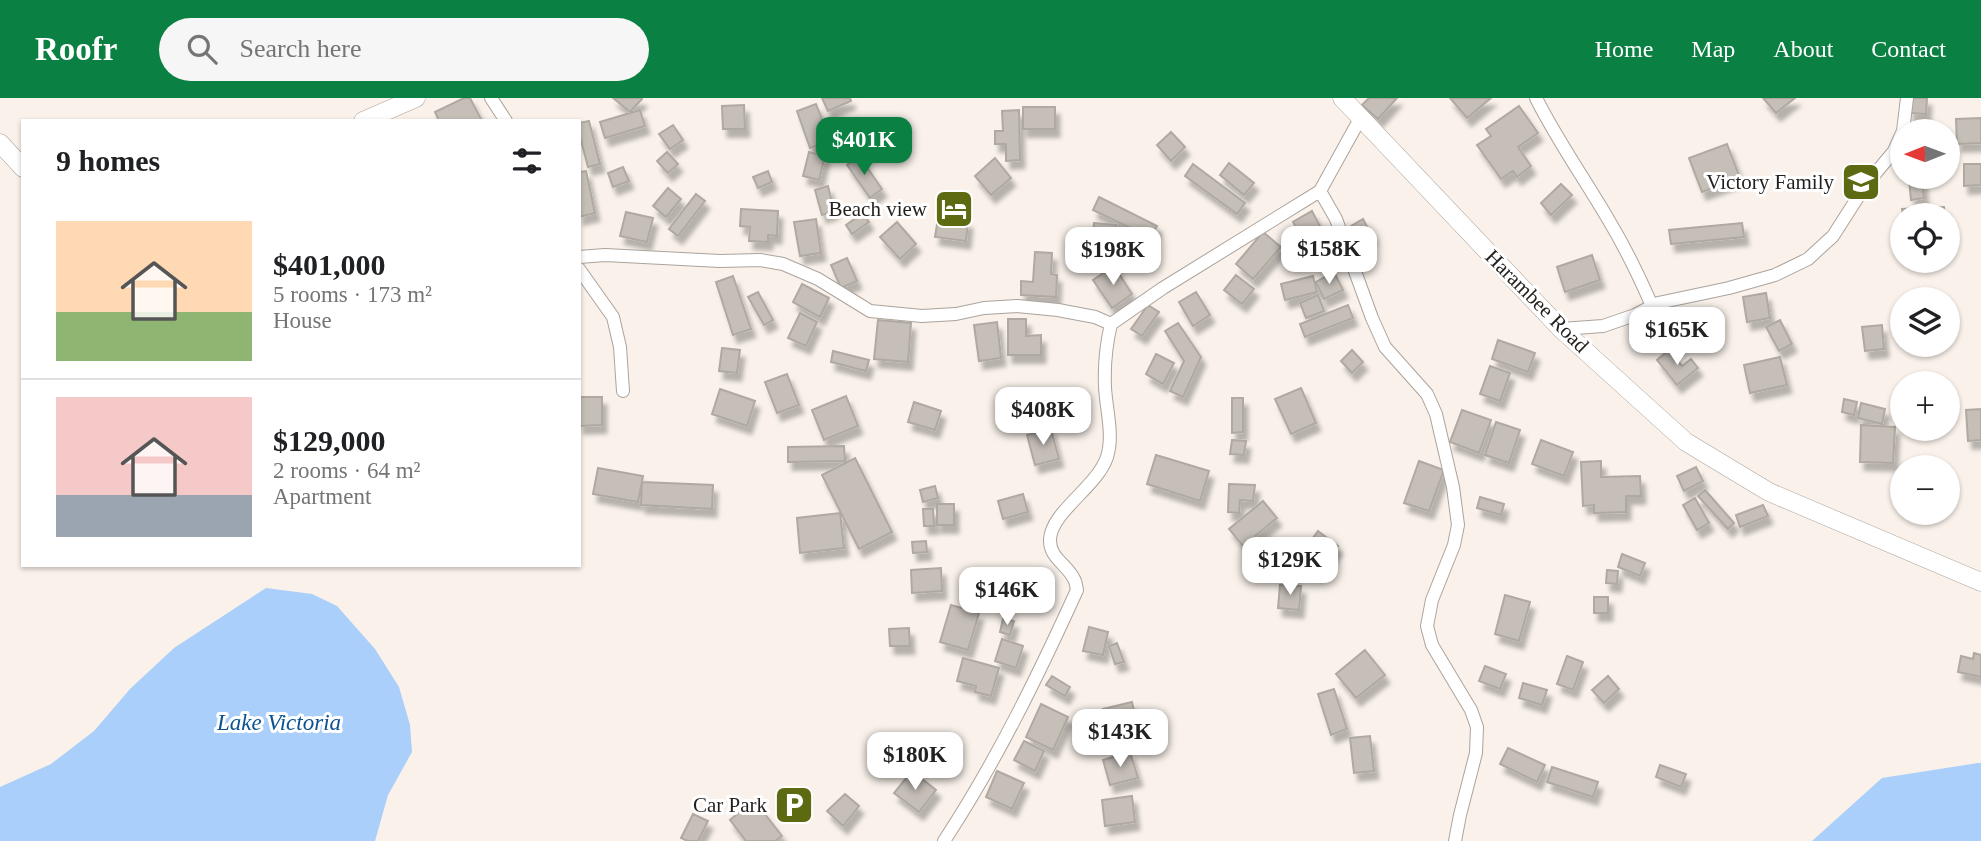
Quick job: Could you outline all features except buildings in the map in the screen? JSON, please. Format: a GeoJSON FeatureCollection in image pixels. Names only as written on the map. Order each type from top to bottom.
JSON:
{"type":"FeatureCollection","features":[{"type":"Feature","properties":{"kind":"main road"},"geometry":{"type":"LineString","coordinates":[[368,119],[416,98]]}},
{"type":"Feature","properties":{"kind":"main road","name":"Harambee Road"},"geometry":{"type":"LineString","coordinates":[[1342,98],[1561,330],[1685,442],[1769,492],[1981,582]]}},
{"type":"Feature","properties":{"kind":"main road"},"geometry":{"type":"LineString","coordinates":[[0,145],[21,166]]}},
{"type":"Feature","properties":{"kind":"street"},"geometry":{"type":"LineString","coordinates":[[491,98],[505,119]]}},
{"type":"Feature","properties":{"kind":"street"},"geometry":{"type":"LineString","coordinates":[[1536,98],[1633,262],[1652,306]]}},
{"type":"Feature","properties":{"kind":"street"},"geometry":{"type":"LineString","coordinates":[[1905,119],[1907,98]]}},
{"type":"Feature","properties":{"kind":"street"},"geometry":{"type":"LineString","coordinates":[[944,841],[1015,718],[1077,590],[1074,579],[1053,555],[1050,541],[1053,526],[1096,477],[1106,461],[1110,447],[1105,346],[1111,324],[1163,288],[1320,191],[1361,117]]}},
{"type":"Feature","properties":{"kind":"street"},"geometry":{"type":"LineString","coordinates":[[1561,330],[1603,326],[1635,315],[1658,303],[1775,275],[1808,259],[1833,236],[1865,186],[1890,156]]}},
{"type":"Feature","properties":{"kind":"street"},"geometry":{"type":"LineString","coordinates":[[1320,191],[1336,219],[1385,347],[1427,394],[1436,414],[1448,463],[1458,525],[1454,545],[1432,600],[1427,626],[1432,645],[1471,710],[1477,727],[1476,752],[1455,841]]}},
{"type":"Feature","properties":{"kind":"street"},"geometry":{"type":"LineString","coordinates":[[581,257],[605,255],[720,261],[760,260],[783,264],[818,279],[870,311],[933,315],[1017,306],[1095,317],[1111,324]]}},
{"type":"Feature","properties":{"kind":"street"},"geometry":{"type":"LineString","coordinates":[[581,272],[613,317],[620,347],[623,391]]}},
{"type":"Feature","properties":{"kind":"water","name":"Lake Victoria"},"geometry":{"type":"Polygon","coordinates":[[[266,588],[312,594],[337,606],[375,649],[399,687],[410,725],[412,752],[388,795],[375,841],[0,841],[0,787],[51,764],[94,731],[130,689],[174,648],[266,588]]]}},
{"type":"Feature","properties":{"kind":"water"},"geometry":{"type":"Polygon","coordinates":[[[1981,763],[1981,841],[1812,841],[1882,778],[1981,763]]]}},
{"type":"Feature","properties":{"kind":"place","name":"Victory Family"},"geometry":{"type":"Point","coordinates":[1861,182]}},
{"type":"Feature","properties":{"kind":"place","name":"Beach view"},"geometry":{"type":"Point","coordinates":[954,209]}},
{"type":"Feature","properties":{"kind":"place","name":"Car Park"},"geometry":{"type":"Point","coordinates":[794,805]}}]}
